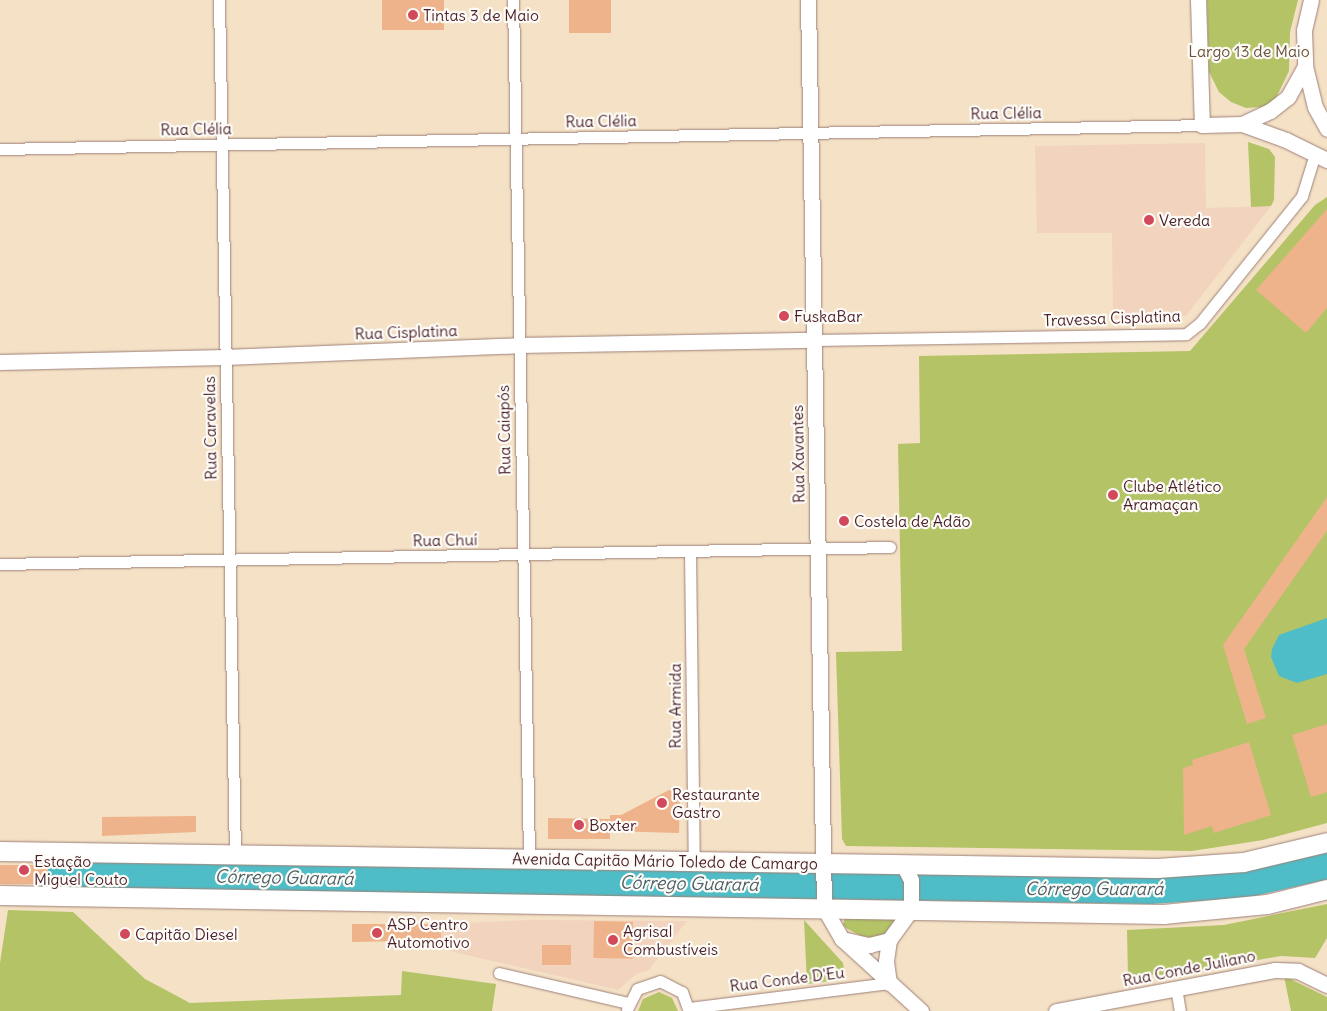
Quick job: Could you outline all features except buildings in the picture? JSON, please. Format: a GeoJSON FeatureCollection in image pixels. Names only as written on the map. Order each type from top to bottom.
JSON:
{"type":"FeatureCollection","features":[{"type":"Feature","properties":{"kind":"main road","name":"Avenida Capitão Mário Toledo de Camargo"},"geometry":{"type":"LineString","coordinates":[[0,851],[694,861],[823,871],[908,873],[1200,867],[1260,859],[1327,842]]}},
{"type":"Feature","properties":{"kind":"main road"},"geometry":{"type":"LineString","coordinates":[[0,895],[824,902],[1163,914],[1267,904],[1327,889]]}},
{"type":"Feature","properties":{"kind":"street","name":"Rua Caravelas"},"geometry":{"type":"LineString","coordinates":[[219,0],[235,855]]}},
{"type":"Feature","properties":{"kind":"street","name":"Rua Caiapós"},"geometry":{"type":"LineString","coordinates":[[513,0],[529,859]]}},
{"type":"Feature","properties":{"kind":"street","name":"Rua Xavantes"},"geometry":{"type":"LineString","coordinates":[[808,0],[824,902]]}},
{"type":"Feature","properties":{"kind":"street"},"geometry":{"type":"LineString","coordinates":[[1198,0],[1202,125],[1242,124],[1321,157]]}},
{"type":"Feature","properties":{"kind":"street"},"geometry":{"type":"LineString","coordinates":[[1311,0],[1304,30],[1305,66],[1315,106],[1327,129]]}},
{"type":"Feature","properties":{"kind":"street"},"geometry":{"type":"LineString","coordinates":[[1242,124],[1279,106],[1296,85],[1305,66]]}},
{"type":"Feature","properties":{"kind":"street","name":"Rua Clélia"},"geometry":{"type":"LineString","coordinates":[[0,149],[1202,125]]}},
{"type":"Feature","properties":{"kind":"street","name":"Travessa Cisplatina"},"geometry":{"type":"LineString","coordinates":[[814,340],[1186,334],[1200,323],[1302,196],[1321,157]]}},
{"type":"Feature","properties":{"kind":"street","name":"Rua Cisplatina"},"geometry":{"type":"LineString","coordinates":[[0,362],[225,357],[519,345],[814,340]]}},
{"type":"Feature","properties":{"kind":"street","name":"Rua Chuí"},"geometry":{"type":"LineString","coordinates":[[0,564],[818,549],[890,546]]}},
{"type":"Feature","properties":{"kind":"street","name":"Rua Armida"},"geometry":{"type":"LineString","coordinates":[[690,551],[694,861]]}},
{"type":"Feature","properties":{"kind":"street"},"geometry":{"type":"LineString","coordinates":[[889,982],[886,962],[890,940],[911,906],[908,873]]}},
{"type":"Feature","properties":{"kind":"street"},"geometry":{"type":"LineString","coordinates":[[824,902],[842,939],[921,1011]]}},
{"type":"Feature","properties":{"kind":"street"},"geometry":{"type":"LineString","coordinates":[[842,939],[869,944],[890,940]]}},
{"type":"Feature","properties":{"kind":"street","name":"Rua Conde Juliano"},"geometry":{"type":"LineString","coordinates":[[1056,1011],[1176,987],[1284,969],[1302,973],[1327,985]]}},
{"type":"Feature","properties":{"kind":"street"},"geometry":{"type":"LineString","coordinates":[[499,973],[628,1007],[644,985],[660,981],[682,992],[689,1009]]}},
{"type":"Feature","properties":{"kind":"street","name":"Rua Conde D'Eu"},"geometry":{"type":"LineString","coordinates":[[689,1009],[889,982]]}},
{"type":"Feature","properties":{"kind":"street"},"geometry":{"type":"LineString","coordinates":[[1176,987],[1180,1011]]}},
{"type":"Feature","properties":{"kind":"shaded area","name":"Vereda"},"geometry":{"type":"Polygon","coordinates":[[[1205,143],[1206,208],[1271,206],[1186,316],[1113,318],[1112,233],[1037,233],[1035,146],[1205,143]]]}},
{"type":"Feature","properties":{"kind":"shaded area"},"geometry":{"type":"Polygon","coordinates":[[[531,920],[687,921],[649,970],[636,974],[618,990],[441,949],[441,924],[531,920]]]}},
{"type":"Feature","properties":{"kind":"green space","name":"Largo 13 de Maio"},"geometry":{"type":"Polygon","coordinates":[[[1207,0],[1298,0],[1290,32],[1289,71],[1275,100],[1262,107],[1246,108],[1231,102],[1219,92],[1209,72],[1207,0]]]}},
{"type":"Feature","properties":{"kind":"green space"},"geometry":{"type":"Polygon","coordinates":[[[1248,142],[1269,149],[1275,157],[1274,200],[1271,206],[1251,207],[1248,142]]]}},
{"type":"Feature","properties":{"kind":"green space","name":"Clube Atlético Aramaçan"},"geometry":{"type":"Polygon","coordinates":[[[1327,197],[1327,823],[1263,840],[1192,851],[846,846],[842,839],[836,652],[902,651],[898,444],[920,443],[919,356],[1190,351],[1315,205],[1327,197]]]}},
{"type":"Feature","properties":{"kind":"green space"},"geometry":{"type":"Polygon","coordinates":[[[1327,904],[1327,938],[1315,958],[1281,956],[1177,974],[1128,976],[1127,930],[1224,925],[1327,904]]]}},
{"type":"Feature","properties":{"kind":"green space"},"geometry":{"type":"Polygon","coordinates":[[[8,910],[73,912],[145,979],[190,1003],[401,995],[402,971],[496,984],[492,1011],[0,1011],[0,963],[8,910]]]}},
{"type":"Feature","properties":{"kind":"green space"},"geometry":{"type":"Polygon","coordinates":[[[845,917],[895,918],[896,920],[886,934],[875,938],[861,936],[846,928],[843,925],[845,917]]]}},
{"type":"Feature","properties":{"kind":"green space"},"geometry":{"type":"Polygon","coordinates":[[[804,920],[843,963],[844,971],[839,980],[807,984],[804,920]]]}},
{"type":"Feature","properties":{"kind":"green space"},"geometry":{"type":"Polygon","coordinates":[[[1284,976],[1327,997],[1327,1011],[1291,1011],[1284,976]]]}},
{"type":"Feature","properties":{"kind":"green space"},"geometry":{"type":"Polygon","coordinates":[[[659,992],[672,998],[678,1011],[638,1011],[643,999],[659,992]]]}},
{"type":"Feature","properties":{"kind":"water"},"geometry":{"type":"Polygon","coordinates":[[[1327,618],[1327,674],[1297,683],[1279,676],[1271,657],[1272,649],[1279,635],[1327,618]]]}},
{"type":"Feature","properties":{"kind":"waterway","name":"Córrego Guarará"},"geometry":{"type":"LineString","coordinates":[[48,875],[1150,891],[1245,885],[1327,866]]}},
{"type":"Feature","properties":{"kind":"place","name":"Tintas 3 de Maio"},"geometry":{"type":"Point","coordinates":[413,15]}},
{"type":"Feature","properties":{"kind":"place","name":"Vereda"},"geometry":{"type":"Point","coordinates":[1149,220]}},
{"type":"Feature","properties":{"kind":"place","name":"FuskaBar"},"geometry":{"type":"Point","coordinates":[784,316]}},
{"type":"Feature","properties":{"kind":"place","name":"Clube Atlético Aramaçan"},"geometry":{"type":"Point","coordinates":[1113,495]}},
{"type":"Feature","properties":{"kind":"place","name":"Costela de Adão"},"geometry":{"type":"Point","coordinates":[844,521]}},
{"type":"Feature","properties":{"kind":"place","name":"Restaurante Gastro"},"geometry":{"type":"Point","coordinates":[662,803]}},
{"type":"Feature","properties":{"kind":"place","name":"Boxter"},"geometry":{"type":"Point","coordinates":[579,825]}},
{"type":"Feature","properties":{"kind":"place","name":"Estação Miguel Couto"},"geometry":{"type":"Point","coordinates":[24,870]}},
{"type":"Feature","properties":{"kind":"place","name":"ASP Centro Automotivo"},"geometry":{"type":"Point","coordinates":[377,933]}},
{"type":"Feature","properties":{"kind":"place","name":"Capitão Diesel"},"geometry":{"type":"Point","coordinates":[125,934]}},
{"type":"Feature","properties":{"kind":"place","name":"Agrisal Combustíveis"},"geometry":{"type":"Point","coordinates":[613,940]}}]}
